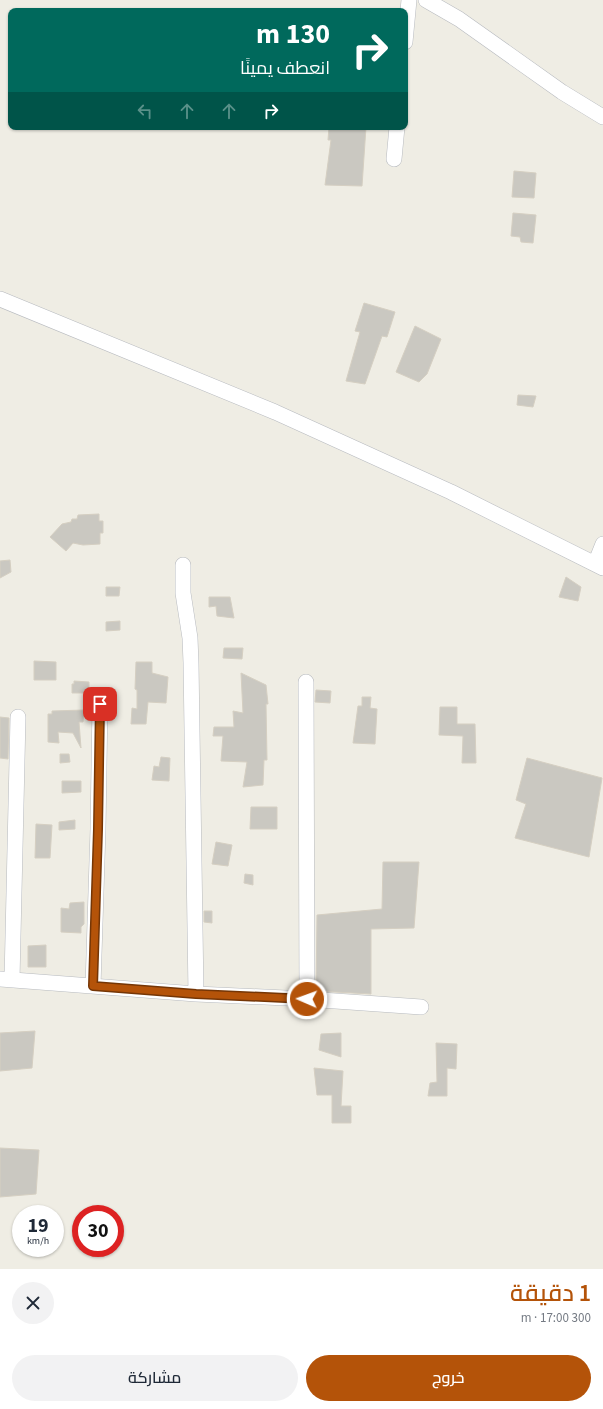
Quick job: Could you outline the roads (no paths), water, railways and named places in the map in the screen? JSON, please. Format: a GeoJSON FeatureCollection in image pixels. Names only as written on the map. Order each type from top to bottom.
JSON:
{"type":"FeatureCollection","features":[{"type":"Feature","properties":{"kind":"street"},"geometry":{"type":"LineString","coordinates":[[408,10],[409,0]]}},
{"type":"Feature","properties":{"kind":"street"},"geometry":{"type":"LineString","coordinates":[[426,0],[459,19],[562,92],[603,117]]}},
{"type":"Feature","properties":{"kind":"street"},"geometry":{"type":"LineString","coordinates":[[394,159],[397,130]]}},
{"type":"Feature","properties":{"kind":"street"},"geometry":{"type":"LineString","coordinates":[[0,299],[275,412],[451,492],[599,566],[603,544]]}},
{"type":"Feature","properties":{"kind":"street"},"geometry":{"type":"LineString","coordinates":[[183,565],[183,593],[190,638],[191,663],[196,994]]}},
{"type":"Feature","properties":{"kind":"street"},"geometry":{"type":"LineString","coordinates":[[306,682],[307,999]]}},
{"type":"Feature","properties":{"kind":"street"},"geometry":{"type":"LineString","coordinates":[[93,986],[100,704]]}},
{"type":"Feature","properties":{"kind":"street"},"geometry":{"type":"LineString","coordinates":[[18,717],[6,980],[196,994],[307,999],[421,1007]]}}]}
